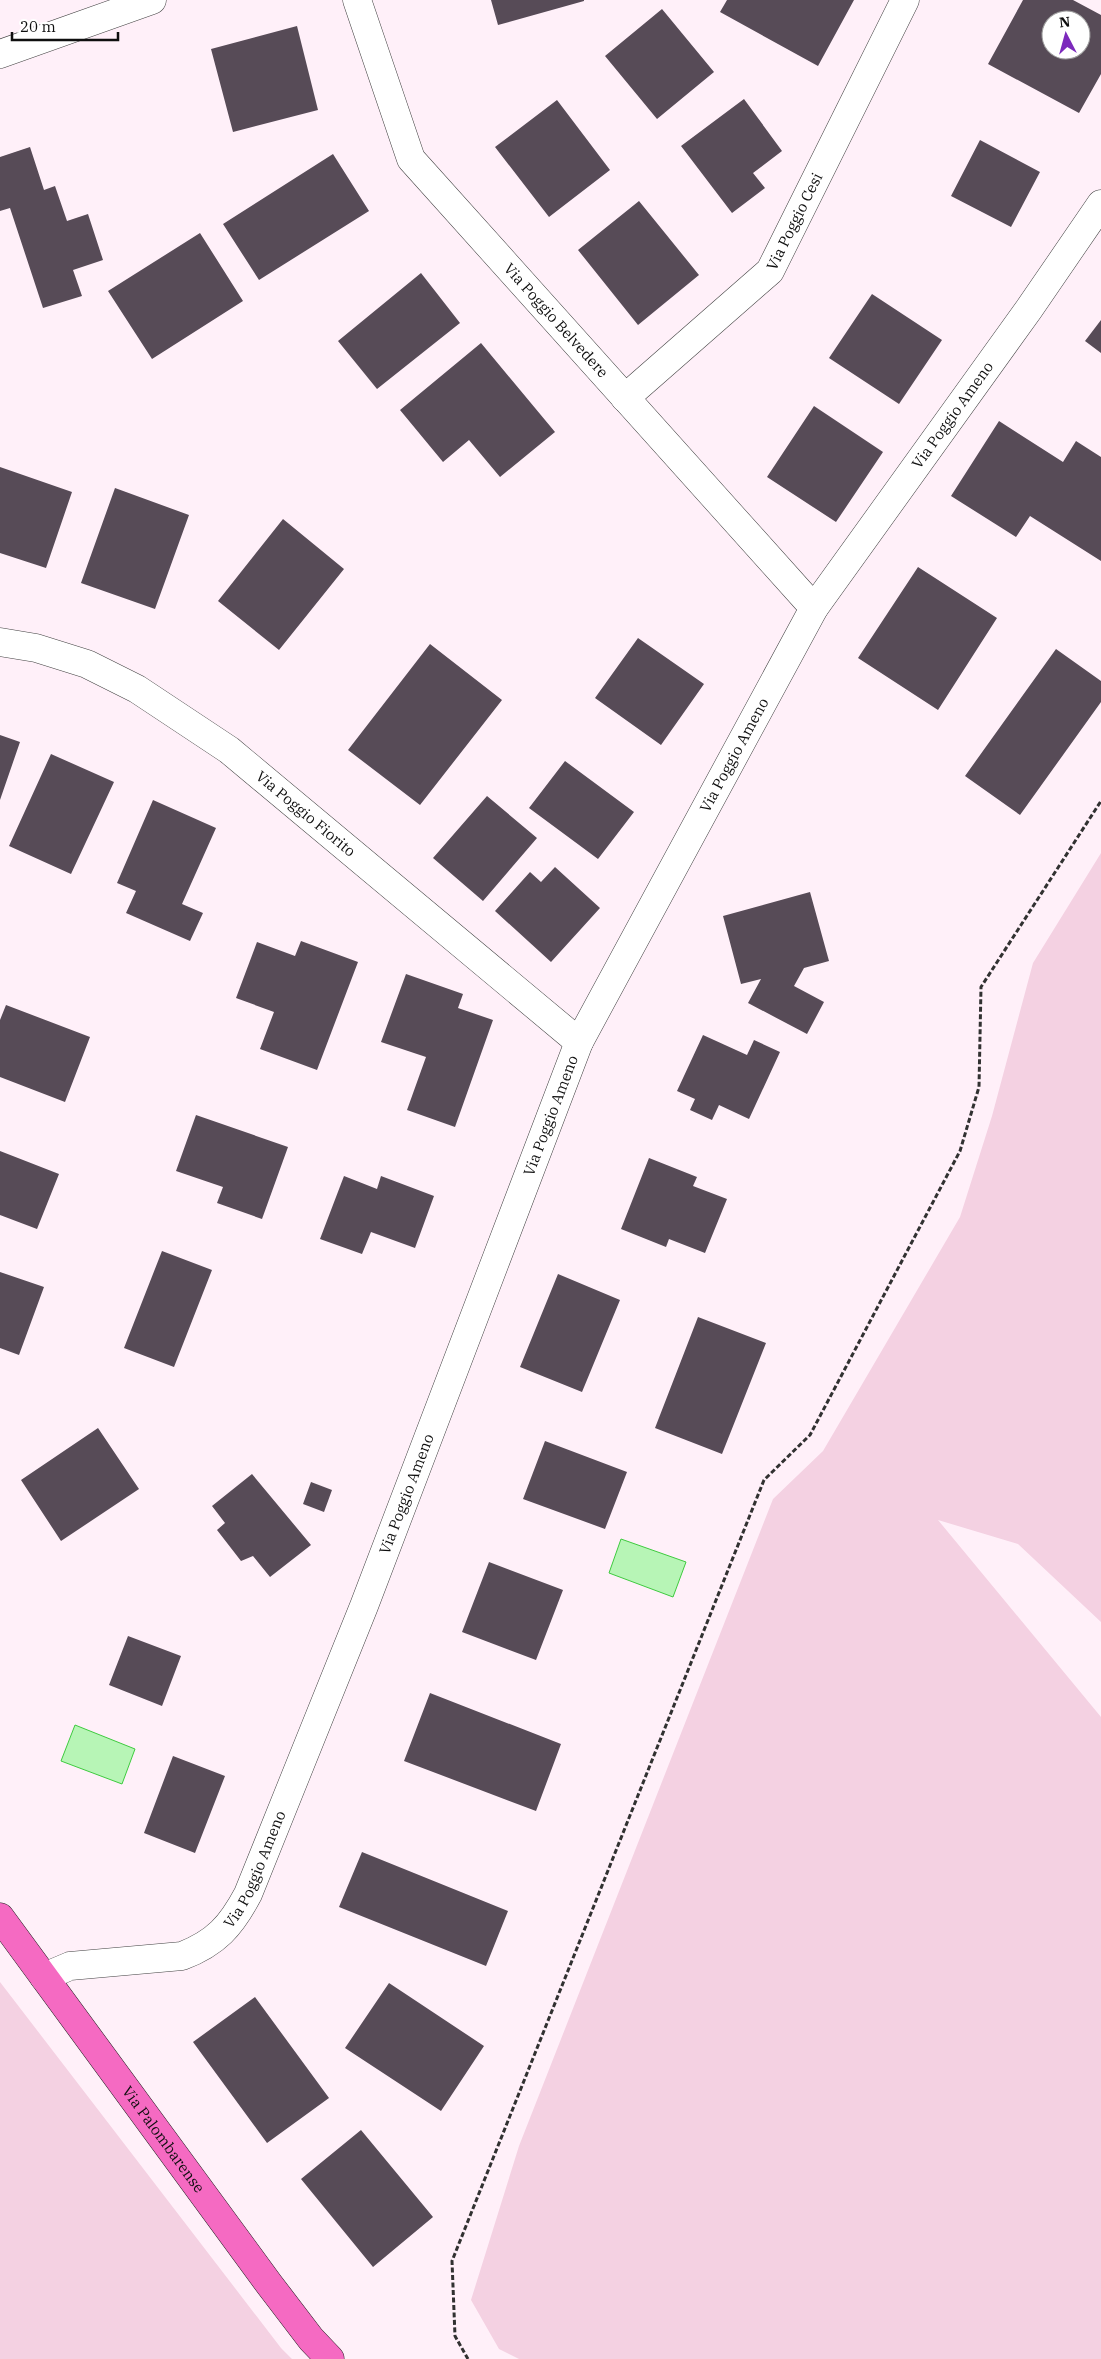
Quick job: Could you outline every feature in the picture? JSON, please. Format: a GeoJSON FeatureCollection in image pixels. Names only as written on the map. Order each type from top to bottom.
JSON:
{"type":"FeatureCollection","features":[{"type":"Feature","properties":{"kind":"main road","name":"Via Palombarense"},"geometry":{"type":"LineString","coordinates":[[0,1917],[269,2284],[311,2339],[330,2359]]}},
{"type":"Feature","properties":{"kind":"street"},"geometry":{"type":"LineString","coordinates":[[0,54],[152,0]]}},
{"type":"Feature","properties":{"kind":"street","name":"Via Poggio Belvedere"},"geometry":{"type":"LineString","coordinates":[[357,0],[411,159],[814,608]]}},
{"type":"Feature","properties":{"kind":"street","name":"Via Poggio Cesi"},"geometry":{"type":"LineString","coordinates":[[625,398],[770,271],[905,0]]}},
{"type":"Feature","properties":{"kind":"street","name":"Via Poggio Ameno"},"geometry":{"type":"LineString","coordinates":[[44,1977],[70,1966],[182,1956],[197,1951],[212,1941],[224,1931],[237,1913],[248,1894],[364,1606],[579,1042],[814,608],[1029,309],[1101,204]]}},
{"type":"Feature","properties":{"kind":"street","name":"Via Poggio Fiorito"},"geometry":{"type":"LineString","coordinates":[[0,642],[36,648],[87,664],[136,689],[229,750],[579,1042]]}},
{"type":"Feature","properties":{"kind":"path"},"geometry":{"type":"LineString","coordinates":[[468,2359],[455,2336],[452,2261],[764,1480],[810,1434],[960,1151],[979,1087],[981,987],[1101,801]]}},
{"type":"Feature","properties":{"kind":"shaded area"},"geometry":{"type":"Polygon","coordinates":[[[1101,853],[1101,1622],[1018,1544],[938,1520],[1101,1717],[1101,2359],[519,2359],[499,2349],[471,2300],[519,2146],[773,1499],[823,1451],[960,1217],[992,1116],[1033,963],[1101,853]]]}},
{"type":"Feature","properties":{"kind":"shaded area"},"geometry":{"type":"Polygon","coordinates":[[[621,1539],[686,1562],[673,1597],[609,1573],[621,1539]]]}},
{"type":"Feature","properties":{"kind":"shaded area"},"geometry":{"type":"Polygon","coordinates":[[[75,1725],[135,1749],[122,1784],[61,1761],[75,1725]]]}},
{"type":"Feature","properties":{"kind":"shaded area"},"geometry":{"type":"Polygon","coordinates":[[[0,1982],[281,2348],[292,2359],[0,2359],[0,1982]]]}},
{"type":"Feature","properties":{"kind":"building"},"geometry":{"type":"Polygon","coordinates":[[[491,0],[584,0],[584,1],[498,25],[491,0]]]}},
{"type":"Feature","properties":{"kind":"building"},"geometry":{"type":"Polygon","coordinates":[[[727,0],[854,0],[818,66],[720,12],[727,0]]]}},
{"type":"Feature","properties":{"kind":"building"},"geometry":{"type":"Polygon","coordinates":[[[1023,0],[1073,0],[1101,15],[1101,74],[1079,113],[988,64],[1023,0]]]}},
{"type":"Feature","properties":{"kind":"building"},"geometry":{"type":"Polygon","coordinates":[[[662,9],[714,72],[657,119],[605,56],[662,9]]]}},
{"type":"Feature","properties":{"kind":"building"},"geometry":{"type":"Polygon","coordinates":[[[297,26],[318,110],[233,132],[211,49],[297,26]]]}},
{"type":"Feature","properties":{"kind":"building"},"geometry":{"type":"Polygon","coordinates":[[[744,99],[782,151],[753,173],[765,188],[732,213],[681,146],[744,99]]]}},
{"type":"Feature","properties":{"kind":"building"},"geometry":{"type":"Polygon","coordinates":[[[557,100],[610,170],[549,217],[495,147],[557,100]]]}},
{"type":"Feature","properties":{"kind":"building"},"geometry":{"type":"Polygon","coordinates":[[[980,140],[1040,172],[1011,227],[951,196],[980,140]]]}},
{"type":"Feature","properties":{"kind":"building"},"geometry":{"type":"Polygon","coordinates":[[[30,147],[44,190],[55,186],[67,221],[88,214],[103,260],[73,270],[82,296],[43,308],[10,208],[0,211],[0,157],[30,147]]]}},
{"type":"Feature","properties":{"kind":"building"},"geometry":{"type":"Polygon","coordinates":[[[333,154],[369,211],[259,280],[223,224],[333,154]]]}},
{"type":"Feature","properties":{"kind":"building"},"geometry":{"type":"Polygon","coordinates":[[[639,201],[699,275],[638,325],[578,250],[639,201]]]}},
{"type":"Feature","properties":{"kind":"building"},"geometry":{"type":"Polygon","coordinates":[[[200,233],[243,301],[152,359],[108,291],[200,233]]]}},
{"type":"Feature","properties":{"kind":"building"},"geometry":{"type":"Polygon","coordinates":[[[421,273],[460,323],[377,389],[338,341],[421,273]]]}},
{"type":"Feature","properties":{"kind":"building"},"geometry":{"type":"Polygon","coordinates":[[[872,294],[942,340],[899,404],[829,358],[872,294]]]}},
{"type":"Feature","properties":{"kind":"building"},"geometry":{"type":"Polygon","coordinates":[[[1101,320],[1101,353],[1085,341],[1101,320]]]}},
{"type":"Feature","properties":{"kind":"building"},"geometry":{"type":"Polygon","coordinates":[[[481,343],[555,432],[500,477],[469,440],[443,462],[400,410],[481,343]]]}},
{"type":"Feature","properties":{"kind":"building"},"geometry":{"type":"Polygon","coordinates":[[[814,406],[883,452],[836,522],[767,477],[814,406]]]}},
{"type":"Feature","properties":{"kind":"building"},"geometry":{"type":"Polygon","coordinates":[[[999,421],[1063,462],[1076,441],[1101,457],[1101,561],[1030,516],[1016,537],[951,496],[999,421]]]}},
{"type":"Feature","properties":{"kind":"building"},"geometry":{"type":"Polygon","coordinates":[[[0,467],[72,492],[46,568],[0,553],[0,467]]]}},
{"type":"Feature","properties":{"kind":"building"},"geometry":{"type":"Polygon","coordinates":[[[115,488],[189,515],[155,609],[81,583],[115,488]]]}},
{"type":"Feature","properties":{"kind":"building"},"geometry":{"type":"Polygon","coordinates":[[[283,519],[344,569],[279,650],[218,601],[283,519]]]}},
{"type":"Feature","properties":{"kind":"building"},"geometry":{"type":"Polygon","coordinates":[[[918,567],[997,618],[938,710],[858,658],[918,567]]]}},
{"type":"Feature","properties":{"kind":"building"},"geometry":{"type":"Polygon","coordinates":[[[638,638],[704,684],[661,745],[595,698],[638,638]]]}},
{"type":"Feature","properties":{"kind":"building"},"geometry":{"type":"Polygon","coordinates":[[[430,644],[502,700],[420,805],[348,750],[430,644]]]}},
{"type":"Feature","properties":{"kind":"building"},"geometry":{"type":"Polygon","coordinates":[[[1056,649],[1101,681],[1101,702],[1020,815],[965,776],[1056,649]]]}},
{"type":"Feature","properties":{"kind":"building"},"geometry":{"type":"Polygon","coordinates":[[[0,735],[20,742],[0,800],[0,735]]]}},
{"type":"Feature","properties":{"kind":"building"},"geometry":{"type":"Polygon","coordinates":[[[51,754],[114,782],[71,874],[9,846],[51,754]]]}},
{"type":"Feature","properties":{"kind":"building"},"geometry":{"type":"Polygon","coordinates":[[[565,761],[634,812],[598,859],[529,808],[565,761]]]}},
{"type":"Feature","properties":{"kind":"building"},"geometry":{"type":"Polygon","coordinates":[[[487,796],[537,838],[483,901],[433,858],[487,796]]]}},
{"type":"Feature","properties":{"kind":"building"},"geometry":{"type":"Polygon","coordinates":[[[153,800],[216,828],[182,904],[203,913],[190,941],[126,913],[136,891],[117,883],[153,800]]]}},
{"type":"Feature","properties":{"kind":"building"},"geometry":{"type":"Polygon","coordinates":[[[555,867],[600,908],[551,962],[495,911],[530,872],[541,882],[555,867]]]}},
{"type":"Feature","properties":{"kind":"building"},"geometry":{"type":"Polygon","coordinates":[[[810,892],[829,961],[804,968],[794,986],[824,1002],[807,1034],[748,1003],[761,979],[741,984],[723,916],[810,892]]]}},
{"type":"Feature","properties":{"kind":"building"},"geometry":{"type":"Polygon","coordinates":[[[301,941],[358,962],[317,1070],[260,1049],[274,1012],[236,998],[257,942],[295,956],[301,941]]]}},
{"type":"Feature","properties":{"kind":"building"},"geometry":{"type":"Polygon","coordinates":[[[406,974],[463,994],[458,1008],[493,1020],[455,1127],[407,1110],[426,1057],[381,1042],[406,974]]]}},
{"type":"Feature","properties":{"kind":"building"},"geometry":{"type":"Polygon","coordinates":[[[6,1005],[90,1037],[65,1102],[0,1077],[0,1020],[6,1005]]]}},
{"type":"Feature","properties":{"kind":"building"},"geometry":{"type":"Polygon","coordinates":[[[703,1035],[747,1055],[754,1040],[780,1052],[749,1119],[719,1105],[712,1120],[690,1110],[695,1099],[677,1091],[703,1035]]]}},
{"type":"Feature","properties":{"kind":"building"},"geometry":{"type":"Polygon","coordinates":[[[196,1115],[288,1147],[262,1219],[217,1203],[223,1187],[176,1171],[196,1115]]]}},
{"type":"Feature","properties":{"kind":"building"},"geometry":{"type":"Polygon","coordinates":[[[0,1151],[59,1174],[37,1229],[0,1215],[0,1151]]]}},
{"type":"Feature","properties":{"kind":"building"},"geometry":{"type":"Polygon","coordinates":[[[649,1158],[697,1177],[693,1186],[727,1199],[705,1253],[669,1239],[666,1247],[621,1229],[649,1158]]]}},
{"type":"Feature","properties":{"kind":"building"},"geometry":{"type":"Polygon","coordinates":[[[344,1176],[377,1189],[381,1176],[434,1196],[415,1248],[371,1232],[362,1254],[320,1239],[344,1176]]]}},
{"type":"Feature","properties":{"kind":"building"},"geometry":{"type":"Polygon","coordinates":[[[162,1251],[212,1270],[174,1367],[124,1348],[162,1251]]]}},
{"type":"Feature","properties":{"kind":"building"},"geometry":{"type":"Polygon","coordinates":[[[0,1272],[44,1287],[19,1355],[0,1348],[0,1272]]]}},
{"type":"Feature","properties":{"kind":"building"},"geometry":{"type":"Polygon","coordinates":[[[558,1274],[620,1300],[582,1392],[520,1367],[558,1274]]]}},
{"type":"Feature","properties":{"kind":"building"},"geometry":{"type":"Polygon","coordinates":[[[698,1317],[766,1343],[722,1454],[655,1428],[698,1317]]]}},
{"type":"Feature","properties":{"kind":"building"},"geometry":{"type":"Polygon","coordinates":[[[98,1428],[139,1489],[61,1541],[21,1480],[98,1428]]]}},
{"type":"Feature","properties":{"kind":"building"},"geometry":{"type":"Polygon","coordinates":[[[545,1441],[627,1472],[605,1529],[523,1499],[545,1441]]]}},
{"type":"Feature","properties":{"kind":"building"},"geometry":{"type":"Polygon","coordinates":[[[252,1474],[311,1545],[270,1577],[253,1556],[241,1561],[217,1530],[225,1523],[212,1506],[252,1474]]]}},
{"type":"Feature","properties":{"kind":"building"},"geometry":{"type":"Polygon","coordinates":[[[311,1482],[332,1490],[324,1512],[303,1504],[311,1482]]]}},
{"type":"Feature","properties":{"kind":"building"},"geometry":{"type":"Polygon","coordinates":[[[489,1562],[563,1590],[536,1660],[462,1632],[489,1562]]]}},
{"type":"Feature","properties":{"kind":"building"},"geometry":{"type":"Polygon","coordinates":[[[128,1636],[181,1656],[162,1706],[109,1685],[128,1636]]]}},
{"type":"Feature","properties":{"kind":"building"},"geometry":{"type":"Polygon","coordinates":[[[430,1693],[561,1744],[536,1811],[404,1761],[430,1693]]]}},
{"type":"Feature","properties":{"kind":"building"},"geometry":{"type":"Polygon","coordinates":[[[173,1756],[225,1776],[195,1853],[144,1833],[173,1756]]]}},
{"type":"Feature","properties":{"kind":"building"},"geometry":{"type":"Polygon","coordinates":[[[362,1852],[508,1911],[486,1966],[339,1907],[362,1852]]]}},
{"type":"Feature","properties":{"kind":"building"},"geometry":{"type":"Polygon","coordinates":[[[389,1983],[484,2046],[441,2111],[345,2048],[389,1983]]]}},
{"type":"Feature","properties":{"kind":"building"},"geometry":{"type":"Polygon","coordinates":[[[255,1997],[329,2098],[267,2143],[193,2042],[255,1997]]]}},
{"type":"Feature","properties":{"kind":"building"},"geometry":{"type":"Polygon","coordinates":[[[361,2130],[433,2217],[373,2267],[301,2179],[361,2130]]]}}]}
